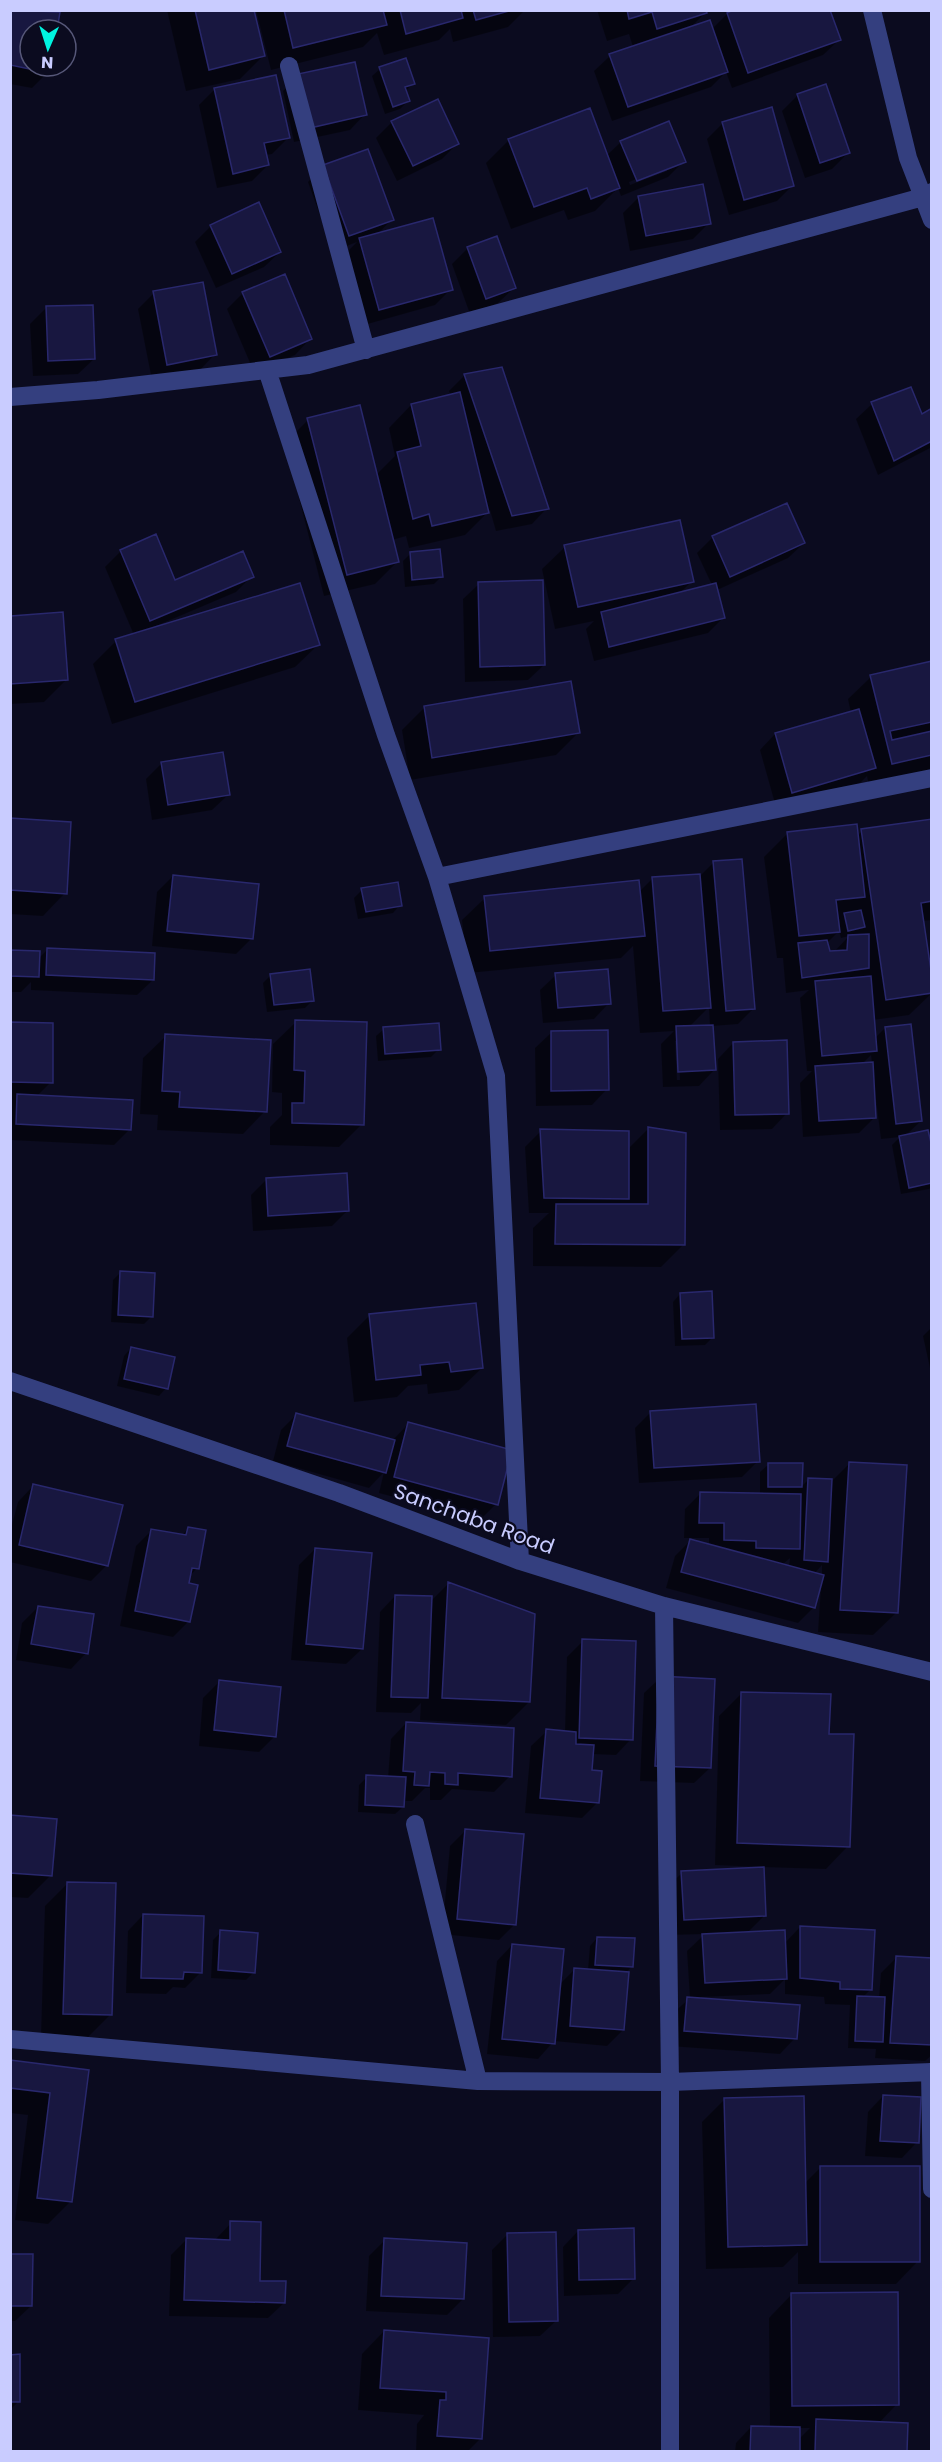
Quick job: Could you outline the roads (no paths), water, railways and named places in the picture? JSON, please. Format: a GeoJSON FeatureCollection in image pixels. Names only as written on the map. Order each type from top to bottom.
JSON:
{"type":"FeatureCollection","features":[{"type":"Feature","properties":{"kind":"street"},"geometry":{"type":"LineString","coordinates":[[872,10],[908,158],[927,194],[932,220]]}},
{"type":"Feature","properties":{"kind":"street"},"geometry":{"type":"LineString","coordinates":[[289,66],[366,350]]}},
{"type":"Feature","properties":{"kind":"street"},"geometry":{"type":"LineString","coordinates":[[10,397],[98,390],[308,365],[927,194]]}},
{"type":"Feature","properties":{"kind":"street"},"geometry":{"type":"LineString","coordinates":[[267,370],[386,735],[437,877],[496,1076],[520,1561]]}},
{"type":"Feature","properties":{"kind":"street"},"geometry":{"type":"LineString","coordinates":[[437,877],[932,778]]}},
{"type":"Feature","properties":{"kind":"street","name":"Sanchaba Road"},"geometry":{"type":"LineString","coordinates":[[10,1380],[339,1493],[520,1561],[664,1606],[932,1672]]}},
{"type":"Feature","properties":{"kind":"street"},"geometry":{"type":"LineString","coordinates":[[664,1606],[670,2082],[670,2451]]}},
{"type":"Feature","properties":{"kind":"street"},"geometry":{"type":"LineString","coordinates":[[415,1824],[478,2081]]}},
{"type":"Feature","properties":{"kind":"street"},"geometry":{"type":"LineString","coordinates":[[10,2039],[478,2081],[670,2082],[931,2072],[932,2189]]}}]}
